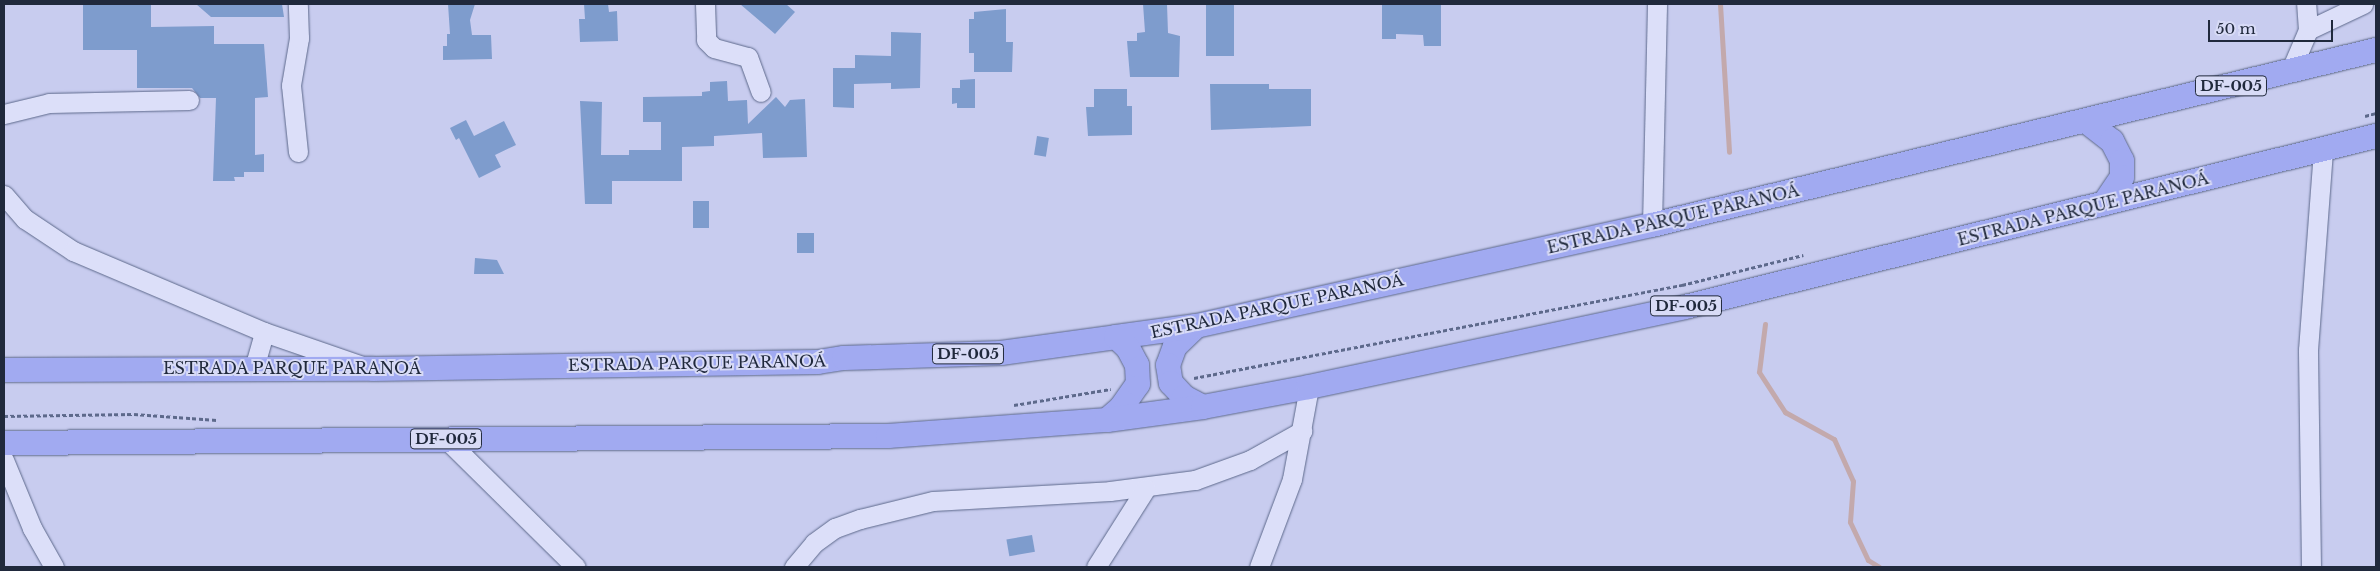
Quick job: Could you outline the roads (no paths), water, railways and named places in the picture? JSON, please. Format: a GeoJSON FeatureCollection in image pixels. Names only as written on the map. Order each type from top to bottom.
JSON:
{"type":"FeatureCollection","features":[{"type":"Feature","properties":{"kind":"main road","name":"ESTRADA PARQUE PARANOÁ"},"geometry":{"type":"LineString","coordinates":[[4,370],[373,369],[818,362],[844,358],[1001,353],[1196,326],[1652,226],[2376,50]]}},
{"type":"Feature","properties":{"kind":"main road"},"geometry":{"type":"LineString","coordinates":[[2086,121],[2112,141],[2122,161],[2122,177],[2104,204]]}},
{"type":"Feature","properties":{"kind":"main road","name":"ESTRADA PARQUE PARANOÁ"},"geometry":{"type":"LineString","coordinates":[[4,443],[879,436],[972,432],[1107,420],[1203,407],[1309,387],[1685,306],[2376,136]]}},
{"type":"Feature","properties":{"kind":"main road"},"geometry":{"type":"LineString","coordinates":[[1196,326],[1175,346],[1168,365],[1171,383],[1184,397],[1203,407]]}},
{"type":"Feature","properties":{"kind":"main road"},"geometry":{"type":"LineString","coordinates":[[1107,420],[1121,408],[1138,384],[1136,365],[1128,348],[1116,337]]}},
{"type":"Feature","properties":{"kind":"street"},"geometry":{"type":"LineString","coordinates":[[298,4],[299,38],[291,85],[298,152]]}},
{"type":"Feature","properties":{"kind":"street"},"geometry":{"type":"LineString","coordinates":[[705,4],[706,40],[714,48],[748,57],[761,92]]}},
{"type":"Feature","properties":{"kind":"street"},"geometry":{"type":"LineString","coordinates":[[1652,226],[1657,4]]}},
{"type":"Feature","properties":{"kind":"street"},"geometry":{"type":"LineString","coordinates":[[2290,72],[2308,30],[2306,4]]}},
{"type":"Feature","properties":{"kind":"street"},"geometry":{"type":"LineString","coordinates":[[2308,30],[2363,4]]}},
{"type":"Feature","properties":{"kind":"street"},"geometry":{"type":"LineString","coordinates":[[4,114],[49,103],[189,100]]}},
{"type":"Feature","properties":{"kind":"street"},"geometry":{"type":"LineString","coordinates":[[2311,567],[2308,350],[2323,150]]}},
{"type":"Feature","properties":{"kind":"street"},"geometry":{"type":"LineString","coordinates":[[4,195],[25,219],[73,251],[264,332],[373,369]]}},
{"type":"Feature","properties":{"kind":"street"},"geometry":{"type":"LineString","coordinates":[[254,368],[264,332]]}},
{"type":"Feature","properties":{"kind":"street"},"geometry":{"type":"LineString","coordinates":[[1259,567],[1292,479],[1309,387]]}},
{"type":"Feature","properties":{"kind":"street"},"geometry":{"type":"LineString","coordinates":[[794,567],[814,543],[835,528],[860,518],[933,501],[1146,488],[1222,472],[1302,432]]}},
{"type":"Feature","properties":{"kind":"street"},"geometry":{"type":"LineString","coordinates":[[446,439],[576,567]]}},
{"type":"Feature","properties":{"kind":"street"},"geometry":{"type":"LineString","coordinates":[[4,460],[32,528],[54,567]]}},
{"type":"Feature","properties":{"kind":"street"},"geometry":{"type":"LineString","coordinates":[[1096,567],[1146,488]]}},
{"type":"Feature","properties":{"kind":"waterway"},"geometry":{"type":"LineString","coordinates":[[1720,4],[1729,152]]}},
{"type":"Feature","properties":{"kind":"waterway"},"geometry":{"type":"LineString","coordinates":[[1765,324],[1759,372],[1785,412],[1834,439],[1853,481],[1850,522],[1868,560],[1879,567]]}}]}
